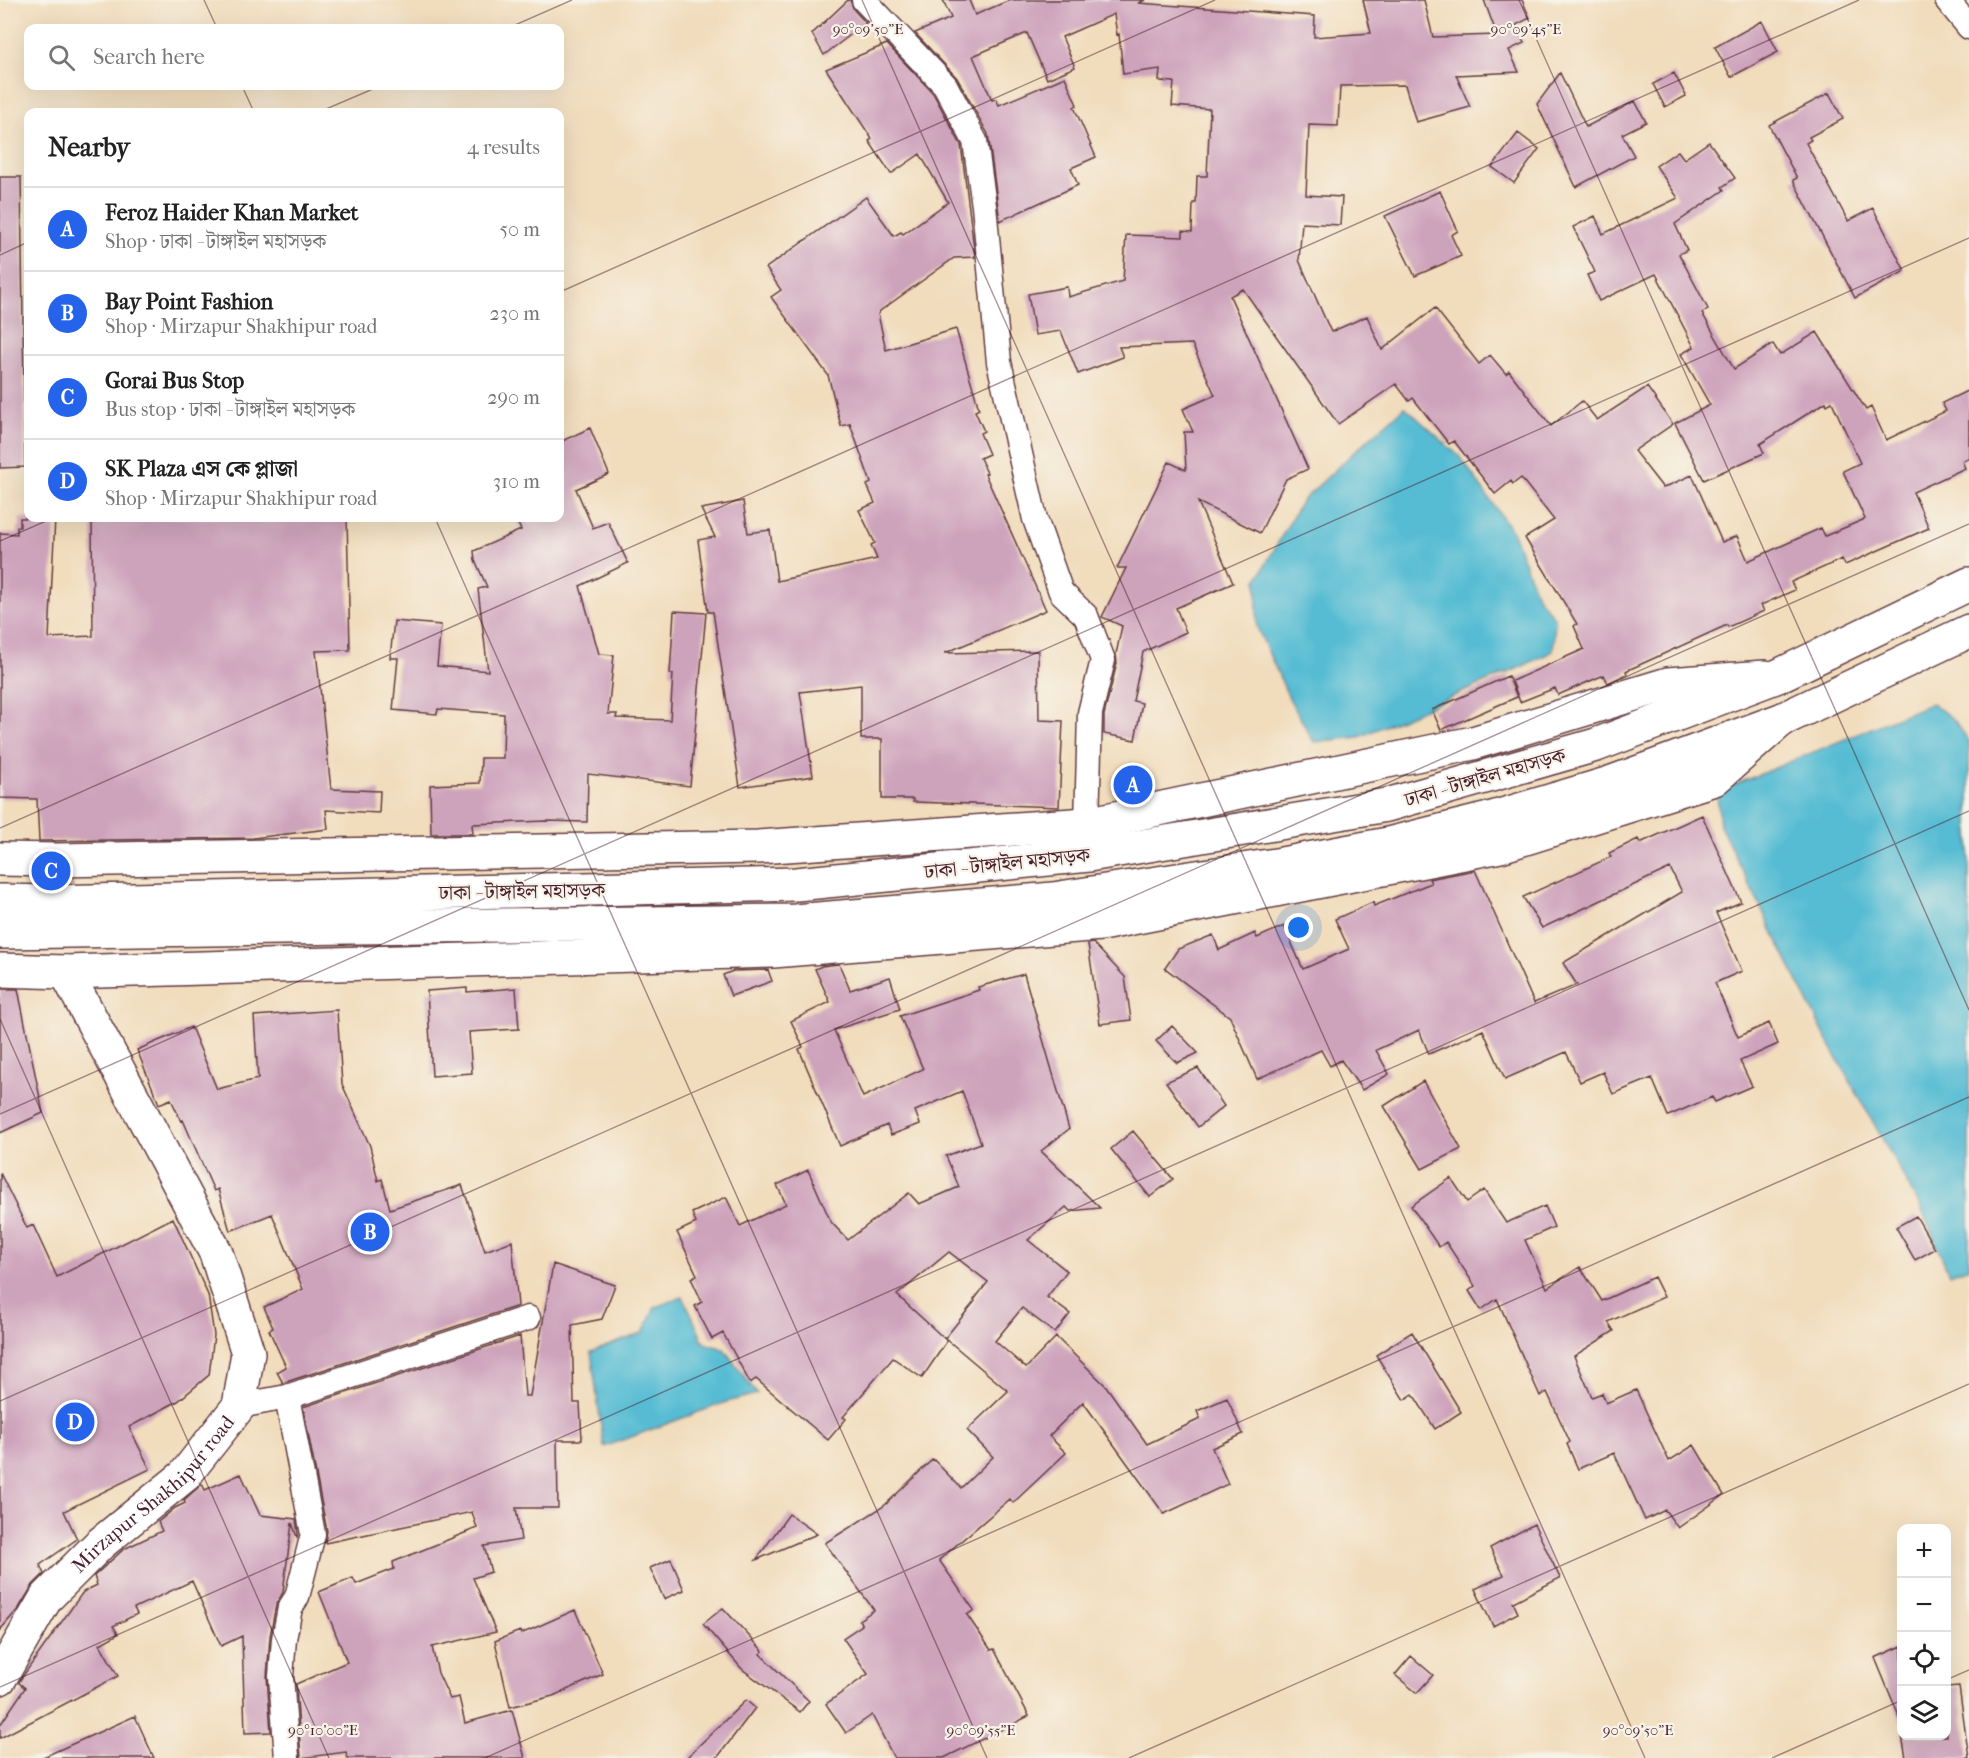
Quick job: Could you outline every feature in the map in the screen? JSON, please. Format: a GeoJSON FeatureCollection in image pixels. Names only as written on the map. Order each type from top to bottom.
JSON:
{"type":"FeatureCollection","features":[{"type":"Feature","properties":{"kind":"main road","name":"ঢাকা - টাঙ্গাইল মহাসড়ক"},"geometry":{"type":"LineString","coordinates":[[0,901],[51,902],[796,884],[1089,855],[1387,805],[1596,745],[1778,676],[1969,584]]}},
{"type":"Feature","properties":{"kind":"main road","name":"ঢাকা - টাঙ্গাইল মহাসড়ক"},"geometry":{"type":"LineString","coordinates":[[0,932],[795,921],[1053,899],[1282,864],[1388,844],[1489,819],[1610,783],[1781,720],[1969,631]]}},
{"type":"Feature","properties":{"kind":"main road"},"geometry":{"type":"LineString","coordinates":[[0,859],[758,847],[1088,824],[1473,743],[1668,684],[1778,676]]}},
{"type":"Feature","properties":{"kind":"main road"},"geometry":{"type":"LineString","coordinates":[[0,970],[66,972],[773,951],[1101,924],[1500,846],[1714,779],[1781,720]]}},
{"type":"Feature","properties":{"kind":"main road","name":"Mirzapur Shakhipur road"},"geometry":{"type":"LineString","coordinates":[[0,1678],[46,1598],[100,1544],[184,1476],[239,1406],[248,1353],[216,1253],[66,972]]}},
{"type":"Feature","properties":{"kind":"street"},"geometry":{"type":"LineString","coordinates":[[864,0],[945,85],[975,141],[984,206],[999,362],[1035,519],[1061,592],[1086,616],[1102,660],[1090,713],[1088,824]]}},
{"type":"Feature","properties":{"kind":"street"},"geometry":{"type":"LineString","coordinates":[[1947,0],[1969,27]]}},
{"type":"Feature","properties":{"kind":"street"},"geometry":{"type":"LineString","coordinates":[[239,1406],[287,1397],[528,1318]]}},
{"type":"Feature","properties":{"kind":"street"},"geometry":{"type":"LineString","coordinates":[[287,1397],[313,1534],[297,1597],[290,1608],[284,1640],[281,1676],[287,1758]]}},
{"type":"Feature","properties":{"kind":"water"},"geometry":{"type":"Polygon","coordinates":[[[1405,407],[1461,458],[1513,533],[1537,596],[1555,619],[1553,651],[1359,737],[1314,742],[1290,700],[1257,627],[1257,580],[1301,502],[1405,407]]]}},
{"type":"Feature","properties":{"kind":"water"},"geometry":{"type":"Polygon","coordinates":[[[1932,703],[1954,720],[1969,741],[1969,1267],[1949,1274],[1921,1208],[1825,1036],[1720,826],[1717,792],[1932,703]]]}},
{"type":"Feature","properties":{"kind":"water"},"geometry":{"type":"Polygon","coordinates":[[[683,1297],[704,1343],[724,1349],[757,1394],[726,1402],[604,1447],[591,1352],[643,1333],[655,1307],[683,1297]]]}},
{"type":"Feature","properties":{"kind":"building"},"geometry":{"type":"Polygon","coordinates":[[[848,0],[866,23],[824,55],[812,34],[848,0]]]}},
{"type":"Feature","properties":{"kind":"building"},"geometry":{"type":"Polygon","coordinates":[[[943,0],[969,0],[975,15],[1010,0],[1145,0],[1138,3],[1315,16],[1314,37],[1371,33],[1363,0],[1424,0],[1433,37],[1497,35],[1484,0],[1522,0],[1530,18],[1516,25],[1524,43],[1509,50],[1519,72],[1456,75],[1470,107],[1416,122],[1405,85],[1340,86],[1338,126],[1309,125],[1306,195],[1342,197],[1340,225],[1302,223],[1299,260],[1331,332],[1367,316],[1382,350],[1435,308],[1479,364],[1490,355],[1506,374],[1509,371],[1551,426],[1582,401],[1597,420],[1647,387],[1673,424],[1634,451],[1663,488],[1692,475],[1722,542],[1737,536],[1748,561],[1821,528],[1825,536],[1865,519],[1843,471],[1860,463],[1832,402],[1827,405],[1826,402],[1760,444],[1764,453],[1704,480],[1675,423],[1710,405],[1681,354],[1694,347],[1656,274],[1599,301],[1587,275],[1595,272],[1573,227],[1595,216],[1603,234],[1678,198],[1656,166],[1678,151],[1684,159],[1709,142],[1735,178],[1722,187],[1724,190],[1675,224],[1687,250],[1679,254],[1708,309],[1702,313],[1734,369],[1773,344],[1780,355],[1817,332],[1866,410],[1871,407],[1886,440],[1946,411],[1942,403],[1969,390],[1969,460],[1968,458],[1962,461],[1965,468],[1913,492],[1929,528],[1845,565],[1842,559],[1791,582],[1795,590],[1761,605],[1764,611],[1728,627],[1727,625],[1626,671],[1627,674],[1608,683],[1604,675],[1558,695],[1555,688],[1520,702],[1512,681],[1584,649],[1574,626],[1577,624],[1525,538],[1554,520],[1521,478],[1513,484],[1511,481],[1495,494],[1454,441],[1449,444],[1413,398],[1409,401],[1396,384],[1338,424],[1243,289],[1230,296],[1308,469],[1286,479],[1260,533],[1198,502],[1233,583],[1176,608],[1186,632],[1143,652],[1133,701],[1142,703],[1135,740],[1104,734],[1104,715],[1117,663],[1116,654],[1122,626],[1102,617],[1126,568],[1117,568],[1169,462],[1186,470],[1184,432],[1193,432],[1183,409],[1215,395],[1192,344],[1119,347],[1123,357],[1078,374],[1061,331],[1035,335],[1028,294],[1067,287],[1068,297],[1123,281],[1126,235],[1183,237],[1183,231],[1192,232],[1197,176],[1207,176],[1210,109],[1172,106],[1174,82],[1159,81],[1160,69],[1123,74],[1119,34],[1117,35],[1114,14],[1062,37],[1075,67],[1047,79],[1027,33],[973,56],[992,100],[996,99],[999,105],[1065,77],[1077,105],[1074,107],[1096,157],[1071,168],[1078,185],[1000,221],[988,134],[957,78],[915,33],[951,18],[943,0]]]}},
{"type":"Feature","properties":{"kind":"building"},"geometry":{"type":"Polygon","coordinates":[[[1762,21],[1778,52],[1731,77],[1715,47],[1762,21]]]}},
{"type":"Feature","properties":{"kind":"building"},"geometry":{"type":"Polygon","coordinates":[[[887,44],[933,93],[961,145],[975,257],[954,258],[880,311],[878,314],[886,350],[956,329],[979,409],[975,411],[984,431],[980,433],[989,454],[980,458],[987,473],[985,474],[1046,610],[945,653],[1038,651],[1039,720],[1063,721],[1059,807],[882,799],[882,739],[861,739],[861,685],[800,692],[813,776],[740,787],[713,612],[708,612],[698,540],[715,537],[701,509],[743,501],[748,533],[770,530],[777,581],[877,559],[871,545],[875,543],[859,510],[875,503],[867,485],[871,483],[850,424],[841,426],[828,375],[771,297],[781,290],[766,268],[866,197],[894,236],[901,232],[903,234],[948,202],[920,154],[891,174],[869,141],[872,139],[826,69],[887,44]]]}},
{"type":"Feature","properties":{"kind":"building"},"geometry":{"type":"Polygon","coordinates":[[[1560,73],[1586,127],[1635,101],[1646,122],[1622,134],[1634,156],[1576,187],[1537,104],[1560,73]]]}},
{"type":"Feature","properties":{"kind":"building"},"geometry":{"type":"Polygon","coordinates":[[[1674,73],[1686,96],[1665,107],[1653,84],[1674,73]]]}},
{"type":"Feature","properties":{"kind":"building"},"geometry":{"type":"Polygon","coordinates":[[[1829,93],[1843,119],[1809,137],[1811,140],[1806,143],[1848,221],[1873,208],[1905,271],[1855,298],[1793,180],[1797,178],[1769,125],[1829,93]]]}},
{"type":"Feature","properties":{"kind":"building"},"geometry":{"type":"Polygon","coordinates":[[[1518,133],[1539,149],[1514,183],[1492,167],[1518,133]]]}},
{"type":"Feature","properties":{"kind":"building"},"geometry":{"type":"Polygon","coordinates":[[[0,177],[21,177],[24,467],[0,468],[0,177]]]}},
{"type":"Feature","properties":{"kind":"building"},"geometry":{"type":"Polygon","coordinates":[[[1440,191],[1458,231],[1451,235],[1461,256],[1415,276],[1385,216],[1440,191]]]}},
{"type":"Feature","properties":{"kind":"building"},"geometry":{"type":"Polygon","coordinates":[[[590,428],[609,474],[576,489],[593,528],[608,522],[628,563],[580,586],[599,654],[614,655],[608,714],[617,714],[616,718],[670,720],[674,611],[706,613],[690,786],[588,774],[587,822],[472,824],[473,834],[431,834],[430,785],[480,783],[481,758],[503,758],[504,714],[438,709],[437,714],[393,710],[398,658],[390,658],[394,621],[441,625],[437,666],[488,671],[478,589],[487,587],[475,560],[474,551],[521,530],[517,522],[564,522],[564,440],[590,428]]]}},
{"type":"Feature","properties":{"kind":"building"},"geometry":{"type":"Polygon","coordinates":[[[20,518],[24,518],[24,522],[55,522],[49,638],[93,636],[92,522],[347,522],[350,650],[316,651],[331,789],[380,791],[379,813],[326,810],[328,829],[253,838],[39,841],[37,799],[0,798],[0,533],[17,534],[17,527],[20,527],[20,518]]]}},
{"type":"Feature","properties":{"kind":"building"},"geometry":{"type":"Polygon","coordinates":[[[1508,676],[1517,697],[1441,730],[1432,710],[1508,676]]]}},
{"type":"Feature","properties":{"kind":"building"},"geometry":{"type":"Polygon","coordinates":[[[1702,815],[1741,902],[1716,913],[1742,971],[1715,983],[1738,1037],[1769,1023],[1778,1044],[1740,1061],[1752,1086],[1715,1102],[1712,1097],[1668,1116],[1652,1078],[1613,1094],[1603,1072],[1580,1082],[1566,1052],[1505,1079],[1483,1030],[1429,1054],[1419,1030],[1376,1050],[1389,1074],[1362,1090],[1341,1060],[1330,1066],[1321,1050],[1257,1079],[1230,1017],[1165,968],[1178,949],[1213,935],[1219,950],[1255,933],[1257,938],[1284,926],[1303,969],[1349,949],[1335,919],[1373,902],[1374,906],[1431,883],[1429,879],[1475,870],[1534,1003],[1577,985],[1563,963],[1682,892],[1670,868],[1542,928],[1523,897],[1611,857],[1609,853],[1638,839],[1640,843],[1702,815]]]}},
{"type":"Feature","properties":{"kind":"building"},"geometry":{"type":"Polygon","coordinates":[[[1093,943],[1125,977],[1131,1020],[1100,1024],[1088,944],[1093,943]]]}},
{"type":"Feature","properties":{"kind":"building"},"geometry":{"type":"Polygon","coordinates":[[[839,964],[850,990],[890,977],[900,1009],[834,1030],[863,1097],[923,1069],[900,1016],[979,990],[978,987],[1024,974],[1069,1129],[1041,1151],[1100,1208],[1070,1211],[1066,1207],[1028,1240],[1067,1271],[1047,1297],[1070,1314],[1055,1333],[1022,1308],[995,1341],[1026,1368],[1056,1337],[1106,1386],[1147,1444],[1200,1419],[1197,1411],[1227,1398],[1243,1434],[1212,1448],[1228,1484],[1164,1514],[1083,1402],[1049,1436],[1066,1453],[1013,1503],[1010,1499],[939,1560],[974,1610],[967,1615],[991,1650],[994,1649],[1029,1716],[944,1758],[894,1758],[872,1715],[846,1733],[826,1704],[868,1674],[843,1638],[862,1625],[859,1620],[874,1610],[825,1543],[884,1506],[933,1459],[961,1488],[993,1457],[967,1430],[1008,1391],[945,1338],[988,1282],[949,1252],[897,1295],[947,1341],[922,1378],[893,1358],[843,1417],[846,1419],[828,1440],[756,1379],[750,1383],[723,1333],[712,1339],[695,1306],[702,1302],[691,1278],[697,1275],[677,1232],[696,1223],[692,1213],[726,1197],[740,1226],[786,1204],[777,1185],[808,1170],[831,1222],[848,1240],[909,1193],[919,1204],[959,1187],[946,1156],[981,1143],[962,1091],[915,1111],[920,1124],[891,1135],[887,1125],[840,1146],[799,1049],[803,1047],[791,1021],[830,1002],[815,969],[839,964]]]}},
{"type":"Feature","properties":{"kind":"building"},"geometry":{"type":"Polygon","coordinates":[[[768,970],[772,981],[731,996],[723,975],[733,971],[768,970]]]}},
{"type":"Feature","properties":{"kind":"building"},"geometry":{"type":"Polygon","coordinates":[[[467,988],[467,992],[516,988],[519,1029],[469,1032],[472,1073],[432,1076],[427,991],[467,988]]]}},
{"type":"Feature","properties":{"kind":"building"},"geometry":{"type":"Polygon","coordinates":[[[0,989],[18,989],[43,1113],[0,1133],[0,989]]]}},
{"type":"Feature","properties":{"kind":"building"},"geometry":{"type":"Polygon","coordinates":[[[337,1010],[342,1084],[370,1146],[378,1181],[382,1179],[390,1209],[462,1185],[485,1251],[512,1241],[518,1306],[283,1383],[277,1372],[286,1367],[269,1330],[273,1328],[264,1307],[303,1289],[272,1214],[230,1231],[218,1189],[214,1191],[183,1120],[181,1121],[171,1099],[159,1104],[137,1050],[191,1027],[217,1089],[258,1079],[254,1016],[337,1010]]]}},
{"type":"Feature","properties":{"kind":"building"},"geometry":{"type":"Polygon","coordinates":[[[1172,1026],[1198,1053],[1177,1063],[1156,1041],[1172,1026]]]}},
{"type":"Feature","properties":{"kind":"building"},"geometry":{"type":"Polygon","coordinates":[[[1198,1068],[1224,1106],[1198,1127],[1166,1082],[1198,1068]]]}},
{"type":"Feature","properties":{"kind":"building"},"geometry":{"type":"Polygon","coordinates":[[[1423,1081],[1461,1149],[1422,1169],[1384,1106],[1423,1081]]]}},
{"type":"Feature","properties":{"kind":"building"},"geometry":{"type":"Polygon","coordinates":[[[1133,1131],[1173,1179],[1150,1197],[1111,1149],[1133,1131]]]}},
{"type":"Feature","properties":{"kind":"building"},"geometry":{"type":"Polygon","coordinates":[[[0,1173],[27,1228],[33,1225],[57,1277],[173,1218],[208,1295],[214,1335],[209,1375],[178,1401],[129,1427],[150,1469],[64,1511],[77,1539],[40,1565],[44,1574],[33,1585],[19,1608],[0,1630],[0,1173]]]}},
{"type":"Feature","properties":{"kind":"building"},"geometry":{"type":"Polygon","coordinates":[[[1451,1178],[1467,1202],[1484,1190],[1506,1223],[1545,1206],[1554,1227],[1525,1240],[1547,1288],[1580,1267],[1602,1301],[1654,1277],[1664,1297],[1608,1322],[1614,1331],[1574,1356],[1592,1397],[1602,1393],[1606,1403],[1636,1390],[1669,1461],[1694,1445],[1724,1495],[1678,1528],[1665,1510],[1645,1520],[1614,1453],[1578,1469],[1567,1444],[1570,1442],[1547,1392],[1540,1396],[1497,1299],[1481,1310],[1469,1291],[1475,1286],[1446,1242],[1439,1247],[1411,1206],[1451,1178]]]}},
{"type":"Feature","properties":{"kind":"building"},"geometry":{"type":"Polygon","coordinates":[[[1916,1216],[1935,1249],[1915,1260],[1896,1227],[1916,1216]]]}},
{"type":"Feature","properties":{"kind":"building"},"geometry":{"type":"Polygon","coordinates":[[[553,1264],[615,1285],[602,1319],[572,1325],[574,1403],[580,1403],[582,1440],[557,1440],[558,1508],[516,1508],[521,1540],[484,1546],[491,1572],[473,1578],[496,1632],[432,1647],[438,1673],[450,1699],[459,1697],[465,1723],[512,1710],[525,1758],[347,1758],[346,1752],[301,1758],[296,1684],[347,1662],[319,1592],[353,1578],[356,1584],[394,1569],[393,1562],[477,1528],[472,1512],[325,1543],[327,1531],[303,1407],[520,1336],[525,1396],[530,1396],[553,1264]]]}},
{"type":"Feature","properties":{"kind":"building"},"geometry":{"type":"Polygon","coordinates":[[[1412,1332],[1461,1412],[1435,1429],[1413,1394],[1404,1400],[1376,1355],[1412,1332]]]}},
{"type":"Feature","properties":{"kind":"building"},"geometry":{"type":"Polygon","coordinates":[[[241,1474],[260,1515],[296,1519],[298,1534],[297,1537],[292,1523],[283,1592],[276,1605],[270,1636],[267,1677],[271,1732],[245,1733],[242,1636],[221,1646],[192,1581],[134,1608],[137,1614],[113,1626],[118,1634],[100,1644],[118,1676],[0,1738],[0,1725],[25,1688],[19,1683],[20,1680],[83,1592],[97,1585],[94,1576],[124,1549],[162,1531],[158,1522],[185,1503],[184,1500],[202,1484],[205,1490],[241,1474]]]}},
{"type":"Feature","properties":{"kind":"building"},"geometry":{"type":"Polygon","coordinates":[[[789,1514],[817,1534],[756,1560],[789,1514]]]}},
{"type":"Feature","properties":{"kind":"building"},"geometry":{"type":"Polygon","coordinates":[[[1534,1524],[1560,1578],[1513,1602],[1518,1613],[1493,1626],[1475,1589],[1504,1575],[1490,1548],[1534,1524]]]}},
{"type":"Feature","properties":{"kind":"building"},"geometry":{"type":"Polygon","coordinates":[[[671,1559],[684,1590],[664,1599],[650,1568],[671,1559]]]}},
{"type":"Feature","properties":{"kind":"building"},"geometry":{"type":"Polygon","coordinates":[[[723,1608],[763,1651],[760,1654],[809,1701],[800,1712],[742,1669],[703,1624],[723,1608]]]}},
{"type":"Feature","properties":{"kind":"building"},"geometry":{"type":"Polygon","coordinates":[[[575,1610],[603,1674],[553,1696],[510,1707],[495,1641],[520,1631],[521,1634],[575,1610]]]}},
{"type":"Feature","properties":{"kind":"building"},"geometry":{"type":"Polygon","coordinates":[[[1897,1648],[1897,1711],[1875,1658],[1897,1648]]]}},
{"type":"Feature","properties":{"kind":"building"},"geometry":{"type":"Polygon","coordinates":[[[1411,1656],[1433,1675],[1417,1693],[1395,1675],[1411,1656]]]}},
{"type":"Feature","properties":{"kind":"building"},"geometry":{"type":"Polygon","coordinates":[[[1959,1687],[1969,1758],[1906,1758],[1903,1740],[1951,1740],[1951,1688],[1959,1687]]]}},
{"type":"Feature","properties":{"kind":"building"},"geometry":{"type":"Polygon","coordinates":[[[746,1700],[755,1708],[717,1758],[686,1758],[746,1700]]]}},
{"type":"Feature","properties":{"kind":"building"},"geometry":{"type":"Polygon","coordinates":[[[135,1716],[154,1758],[41,1758],[135,1716]]]}},
{"type":"Feature","properties":{"kind":"tunnel"},"geometry":{"type":"LineString","coordinates":[[57,860],[66,972]]}},
{"type":"Feature","properties":{"kind":"place","name":"Feroz Haider Khan Market"},"geometry":{"type":"Point","coordinates":[1133,785]}},
{"type":"Feature","properties":{"kind":"place","name":"Gorai Bus Stop"},"geometry":{"type":"Point","coordinates":[51,871]}},
{"type":"Feature","properties":{"kind":"place","name":"Bay Point Fashion"},"geometry":{"type":"Point","coordinates":[370,1232]}},
{"type":"Feature","properties":{"kind":"place","name":"SK Plaza এস কে প্লাজা"},"geometry":{"type":"Point","coordinates":[75,1422]}}]}
